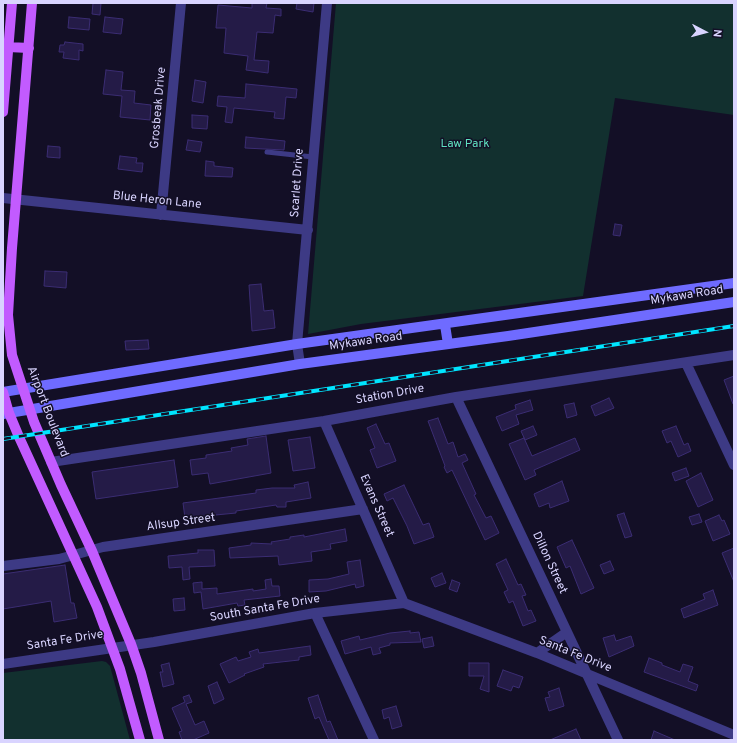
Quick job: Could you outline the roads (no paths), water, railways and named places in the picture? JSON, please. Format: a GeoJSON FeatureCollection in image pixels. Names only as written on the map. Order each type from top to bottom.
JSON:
{"type":"FeatureCollection","features":[{"type":"Feature","properties":{"kind":"main road"},"geometry":{"type":"LineString","coordinates":[[3,112],[12,3]]}},
{"type":"Feature","properties":{"kind":"main road","name":"Airport Boulevard"},"geometry":{"type":"LineString","coordinates":[[32,3],[8,315],[12,355],[30,411],[51,462],[92,551],[131,644],[141,673],[159,740]]}},
{"type":"Feature","properties":{"kind":"main road"},"geometry":{"type":"LineString","coordinates":[[8,47],[29,48]]}},
{"type":"Feature","properties":{"kind":"main road","name":"Mykawa Road"},"geometry":{"type":"LineString","coordinates":[[3,392],[297,344],[445,325],[734,283]]}},
{"type":"Feature","properties":{"kind":"main road","name":"Mykawa Road"},"geometry":{"type":"LineString","coordinates":[[6,414],[300,364],[734,302]]}},
{"type":"Feature","properties":{"kind":"main road"},"geometry":{"type":"LineString","coordinates":[[445,325],[448,344]]}},
{"type":"Feature","properties":{"kind":"main road"},"geometry":{"type":"LineString","coordinates":[[3,392],[6,414],[97,607],[125,684],[140,740]]}},
{"type":"Feature","properties":{"kind":"street","name":"Grosbeak Drive"},"geometry":{"type":"LineString","coordinates":[[161,215],[181,3]]}},
{"type":"Feature","properties":{"kind":"street","name":"Scarlet Drive"},"geometry":{"type":"LineString","coordinates":[[300,364],[297,344],[327,3]]}},
{"type":"Feature","properties":{"kind":"street","name":"Blue Heron Lane"},"geometry":{"type":"LineString","coordinates":[[3,198],[16,198],[308,230]]}},
{"type":"Feature","properties":{"kind":"street","name":"Station Drive"},"geometry":{"type":"LineString","coordinates":[[51,462],[324,420],[456,397],[734,356]]}},
{"type":"Feature","properties":{"kind":"street"},"geometry":{"type":"LineString","coordinates":[[686,363],[734,465]]}},
{"type":"Feature","properties":{"kind":"street","name":"Dillon Street"},"geometry":{"type":"LineString","coordinates":[[456,397],[618,740]]}},
{"type":"Feature","properties":{"kind":"street","name":"Evans Street"},"geometry":{"type":"LineString","coordinates":[[324,420],[404,603]]}},
{"type":"Feature","properties":{"kind":"street","name":"Allsup Street"},"geometry":{"type":"LineString","coordinates":[[3,566],[72,555],[111,546],[363,509]]}},
{"type":"Feature","properties":{"kind":"street","name":"South Santa Fe Drive"},"geometry":{"type":"LineString","coordinates":[[131,644],[315,613],[404,603]]}},
{"type":"Feature","properties":{"kind":"street","name":"Santa Fe Drive"},"geometry":{"type":"LineString","coordinates":[[404,603],[537,653],[734,736]]}},
{"type":"Feature","properties":{"kind":"street"},"geometry":{"type":"LineString","coordinates":[[315,613],[374,740]]}},
{"type":"Feature","properties":{"kind":"street"},"geometry":{"type":"LineString","coordinates":[[537,653],[567,632]]}},
{"type":"Feature","properties":{"kind":"street","name":"Santa Fe Drive"},"geometry":{"type":"LineString","coordinates":[[3,664],[131,644]]}},
{"type":"Feature","properties":{"kind":"lane"},"geometry":{"type":"LineString","coordinates":[[267,152],[313,157]]}},
{"type":"Feature","properties":{"kind":"railway"},"geometry":{"type":"LineString","coordinates":[[3,439],[734,326]]}},
{"type":"Feature","properties":{"kind":"park label","name":"Law Park"},"geometry":{"type":"Point","coordinates":[465,145]}}]}
